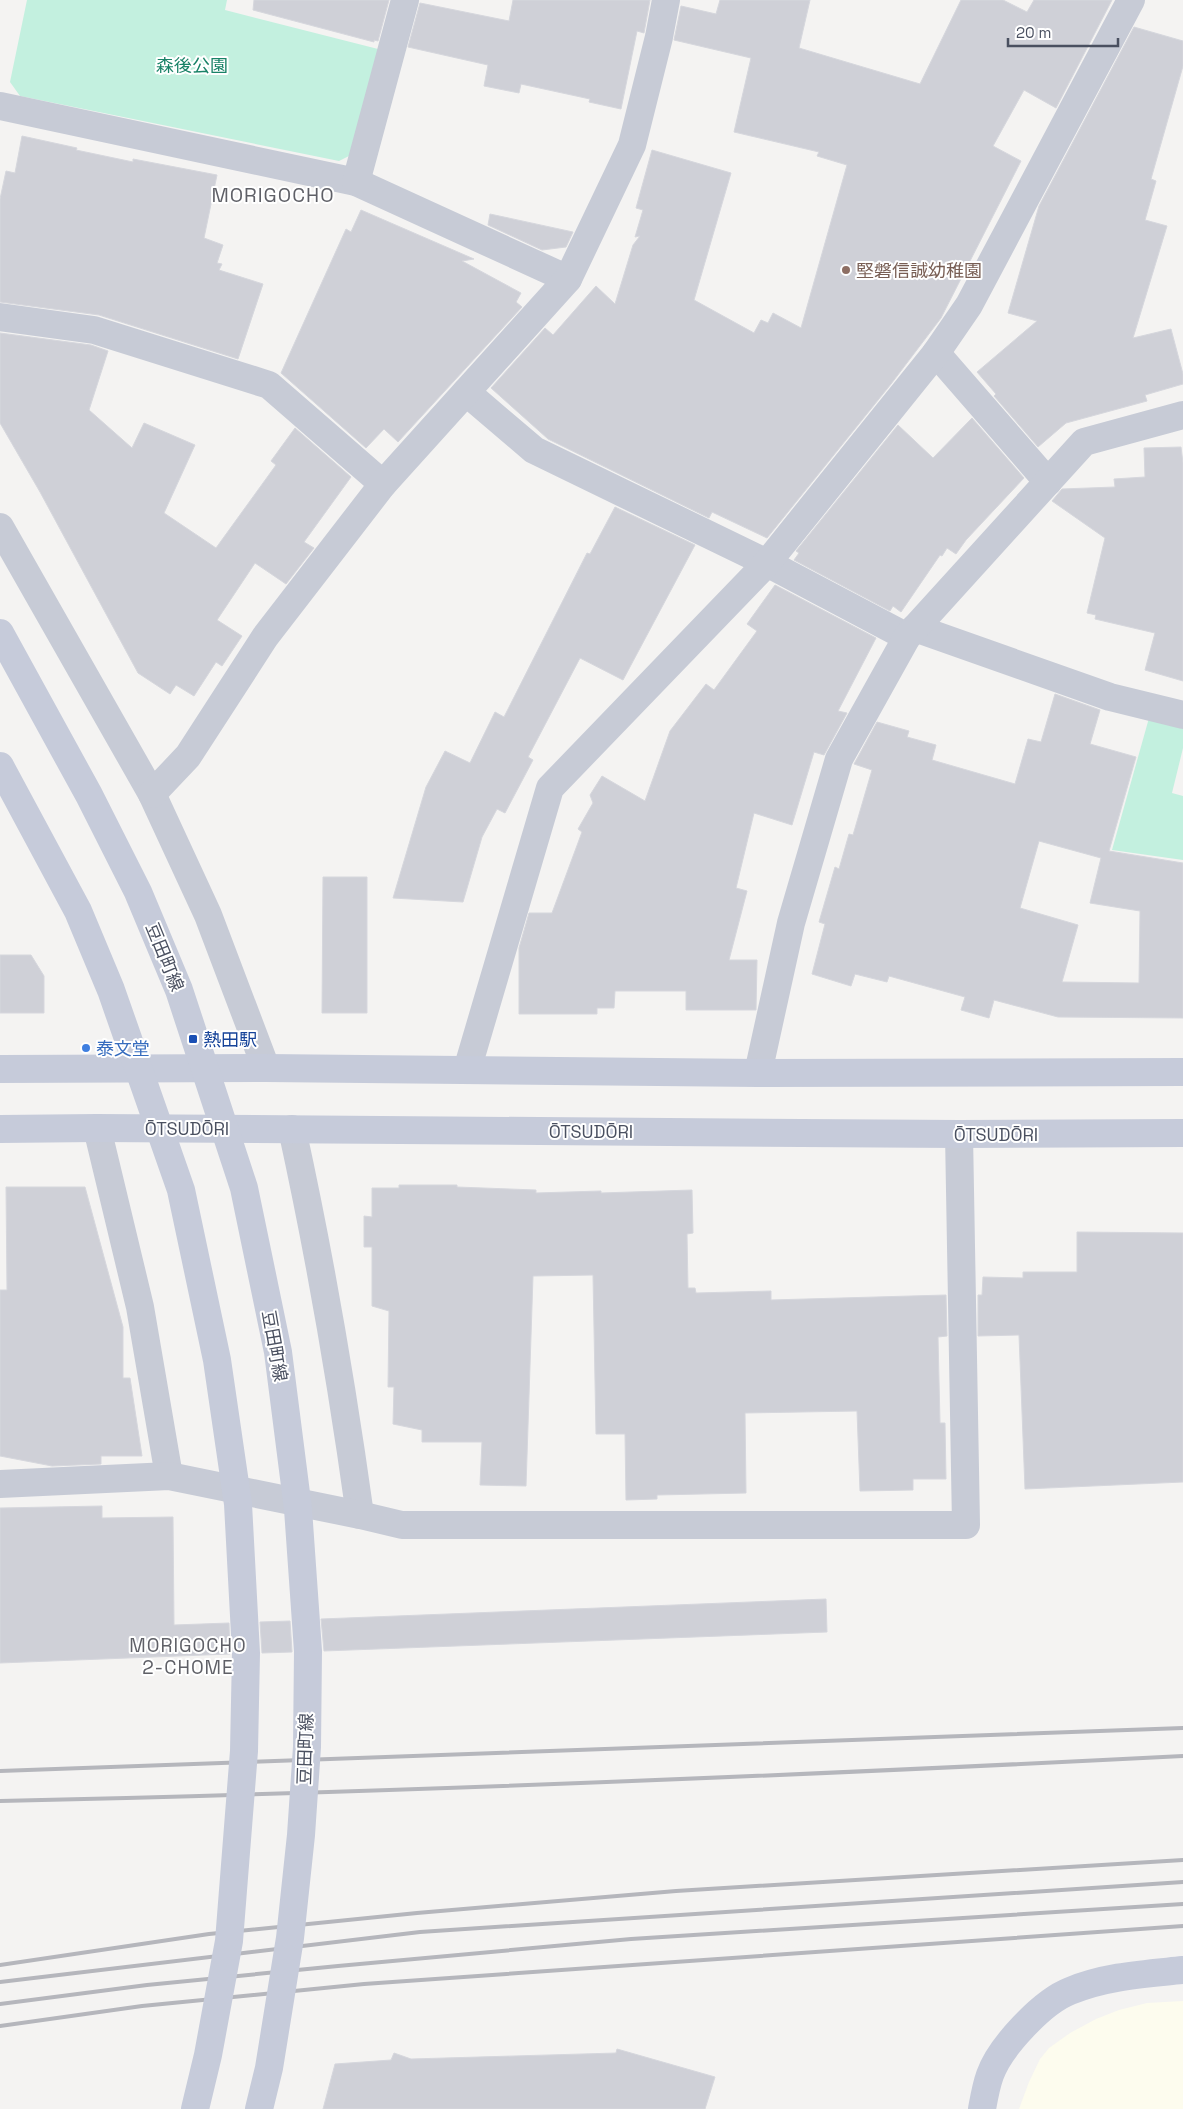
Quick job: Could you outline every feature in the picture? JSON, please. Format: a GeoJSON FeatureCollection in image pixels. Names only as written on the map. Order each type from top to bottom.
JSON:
{"type":"FeatureCollection","features":[{"type":"Feature","properties":{"kind":"street"},"geometry":{"type":"LineString","coordinates":[[356,182],[405,0]]}},
{"type":"Feature","properties":{"kind":"street"},"geometry":{"type":"LineString","coordinates":[[152,794],[188,756],[265,637],[383,484],[568,279],[632,146],[659,37],[666,0]]}},
{"type":"Feature","properties":{"kind":"street"},"geometry":{"type":"LineString","coordinates":[[467,1070],[550,788],[767,563],[936,353],[969,305],[1131,0]]}},
{"type":"Feature","properties":{"kind":"street"},"geometry":{"type":"LineString","coordinates":[[0,106],[356,182],[568,279]]}},
{"type":"Feature","properties":{"kind":"street"},"geometry":{"type":"LineString","coordinates":[[0,317],[94,330],[269,385],[383,484]]}},
{"type":"Feature","properties":{"kind":"street"},"geometry":{"type":"LineString","coordinates":[[936,353],[1048,482]]}},
{"type":"Feature","properties":{"kind":"street"},"geometry":{"type":"LineString","coordinates":[[466,392],[534,450],[911,632],[1110,697],[1183,715]]}},
{"type":"Feature","properties":{"kind":"street"},"geometry":{"type":"LineString","coordinates":[[758,1072],[791,923],[839,759],[911,632],[1084,442],[1183,415]]}},
{"type":"Feature","properties":{"kind":"street"},"geometry":{"type":"LineString","coordinates":[[0,527],[152,794],[208,915],[266,1068]]}},
{"type":"Feature","properties":{"kind":"street","name":"豆田町線"},"geometry":{"type":"LineString","coordinates":[[0,633],[89,795],[134,883],[179,990],[244,1188],[278,1352],[298,1509],[308,1650],[307,1747],[301,1834],[290,1938],[269,2068],[259,2109]]}},
{"type":"Feature","properties":{"kind":"street"},"geometry":{"type":"LineString","coordinates":[[0,766],[78,912],[111,990],[181,1190],[217,1360],[238,1504],[246,1653],[244,1751],[229,1941],[208,2055],[195,2109]]}},
{"type":"Feature","properties":{"kind":"street"},"geometry":{"type":"LineString","coordinates":[[0,1069],[266,1068],[758,1072],[1183,1072]]}},
{"type":"Feature","properties":{"kind":"street"},"geometry":{"type":"LineString","coordinates":[[97,1128],[140,1307],[169,1476]]}},
{"type":"Feature","properties":{"kind":"street","name":"ŌTSUDŌRI"},"geometry":{"type":"LineString","coordinates":[[0,1129],[292,1129],[959,1134],[1183,1133]]}},
{"type":"Feature","properties":{"kind":"street"},"geometry":{"type":"LineString","coordinates":[[292,1129],[316,1242],[350,1440],[360,1515]]}},
{"type":"Feature","properties":{"kind":"street"},"geometry":{"type":"LineString","coordinates":[[0,1484],[169,1476],[402,1525],[966,1524],[959,1134]]}},
{"type":"Feature","properties":{"kind":"street"},"geometry":{"type":"LineString","coordinates":[[982,2109],[990,2074],[1009,2042],[1034,2015],[1069,1991],[1110,1979],[1183,1970]]}},
{"type":"Feature","properties":{"kind":"shaded area"},"geometry":{"type":"Polygon","coordinates":[[[1183,2001],[1183,2109],[1019,2109],[1040,2059],[1049,2048],[1070,2033],[1096,2019],[1119,2010],[1147,2003],[1183,2001]]]}},
{"type":"Feature","properties":{"kind":"green space","name":"森後公園"},"geometry":{"type":"Polygon","coordinates":[[[27,0],[227,0],[225,10],[382,50],[355,153],[339,161],[20,96],[10,82],[27,0]]]}},
{"type":"Feature","properties":{"kind":"green space"},"geometry":{"type":"Polygon","coordinates":[[[1149,718],[1183,726],[1183,748],[1172,793],[1183,796],[1183,860],[1112,850],[1149,718]]]}},
{"type":"Feature","properties":{"kind":"building"},"geometry":{"type":"Polygon","coordinates":[[[254,0],[389,0],[378,41],[374,40],[374,42],[253,10],[254,0]]]}},
{"type":"Feature","properties":{"kind":"building"},"geometry":{"type":"Polygon","coordinates":[[[513,0],[650,0],[644,33],[637,31],[621,109],[589,102],[590,99],[521,84],[519,93],[484,86],[488,65],[408,47],[420,3],[509,21],[513,0]]]}},
{"type":"Feature","properties":{"kind":"building"},"geometry":{"type":"Polygon","coordinates":[[[720,0],[810,0],[799,48],[920,84],[961,0],[1003,0],[1027,12],[1034,0],[1112,0],[1056,108],[1024,90],[993,146],[1021,161],[941,318],[891,384],[767,538],[712,512],[709,518],[548,439],[491,388],[545,328],[553,335],[596,286],[615,304],[633,245],[640,236],[635,237],[643,210],[636,208],[652,150],[731,173],[694,300],[754,333],[761,320],[768,323],[773,313],[801,328],[847,165],[817,156],[819,152],[734,132],[751,58],[674,40],[681,6],[716,14],[720,0]]]}},
{"type":"Feature","properties":{"kind":"building"},"geometry":{"type":"Polygon","coordinates":[[[1134,27],[1183,41],[1183,66],[1151,179],[1156,181],[1145,220],[1167,226],[1133,338],[1171,329],[1183,374],[1183,384],[1145,395],[1147,401],[1066,423],[1038,447],[994,396],[996,394],[977,372],[1037,321],[1008,313],[1039,206],[1134,27]]]}},
{"type":"Feature","properties":{"kind":"building"},"geometry":{"type":"Polygon","coordinates":[[[22,136],[133,162],[133,159],[217,175],[204,238],[223,245],[217,263],[222,264],[219,270],[263,284],[238,359],[99,315],[0,302],[0,199],[6,171],[15,173],[22,136]]]}},
{"type":"Feature","properties":{"kind":"building"},"geometry":{"type":"Polygon","coordinates":[[[361,210],[474,259],[462,261],[521,293],[516,302],[522,307],[398,442],[384,429],[366,448],[281,373],[346,229],[351,232],[361,210]]]}},
{"type":"Feature","properties":{"kind":"building"},"geometry":{"type":"Polygon","coordinates":[[[490,214],[573,232],[566,247],[542,250],[488,225],[490,214]]]}},
{"type":"Feature","properties":{"kind":"building"},"geometry":{"type":"Polygon","coordinates":[[[0,333],[91,345],[108,351],[89,410],[132,448],[144,423],[195,445],[164,513],[216,548],[276,465],[271,461],[295,428],[351,477],[304,542],[314,548],[286,584],[255,563],[217,620],[242,636],[222,666],[216,662],[194,696],[176,685],[170,694],[138,673],[40,492],[0,423],[0,333]]]}},
{"type":"Feature","properties":{"kind":"building"},"geometry":{"type":"Polygon","coordinates":[[[972,418],[1024,478],[966,540],[956,554],[947,548],[942,556],[940,555],[901,612],[893,606],[890,611],[794,560],[799,553],[796,551],[898,425],[933,458],[972,418]]]}},
{"type":"Feature","properties":{"kind":"building"},"geometry":{"type":"Polygon","coordinates":[[[1181,447],[1183,463],[1183,681],[1145,670],[1155,633],[1095,619],[1096,615],[1087,613],[1105,538],[1052,501],[1062,489],[1115,487],[1114,479],[1145,477],[1144,448],[1181,447]]]}},
{"type":"Feature","properties":{"kind":"building"},"geometry":{"type":"Polygon","coordinates":[[[615,507],[695,545],[623,680],[580,658],[528,757],[533,760],[505,813],[497,809],[482,837],[463,902],[393,898],[426,787],[445,751],[470,763],[495,712],[504,717],[587,553],[590,554],[615,507]]]}},
{"type":"Feature","properties":{"kind":"building"},"geometry":{"type":"Polygon","coordinates":[[[775,585],[876,638],[838,711],[847,713],[824,755],[814,752],[792,825],[754,813],[736,888],[747,891],[729,960],[757,960],[756,1010],[686,1010],[686,991],[615,991],[614,1008],[597,1008],[597,1014],[519,1014],[519,948],[529,913],[552,913],[582,832],[578,829],[593,803],[590,795],[602,776],[645,801],[670,731],[706,684],[714,690],[757,631],[747,624],[775,585]]]}},
{"type":"Feature","properties":{"kind":"building"},"geometry":{"type":"Polygon","coordinates":[[[1055,694],[1100,710],[1090,744],[1136,757],[1109,851],[1183,863],[1183,1018],[1058,1017],[994,1000],[989,1018],[961,1010],[965,997],[889,976],[887,982],[855,974],[851,986],[812,974],[825,924],[819,922],[835,867],[839,869],[849,834],[853,835],[872,770],[854,764],[877,722],[909,731],[907,737],[936,745],[932,760],[1015,784],[1028,739],[1041,742],[1055,694]],[[1039,841],[1020,908],[1078,925],[1062,982],[1139,983],[1140,911],[1090,903],[1101,858],[1039,841]]]}},
{"type":"Feature","properties":{"kind":"building"},"geometry":{"type":"Polygon","coordinates":[[[323,877],[367,877],[367,1013],[322,1013],[323,877]]]}},
{"type":"Feature","properties":{"kind":"building"},"geometry":{"type":"Polygon","coordinates":[[[0,955],[31,955],[44,976],[44,1013],[0,1013],[0,955]]]}},
{"type":"Feature","properties":{"kind":"building"},"geometry":{"type":"Polygon","coordinates":[[[399,1185],[457,1185],[457,1187],[536,1190],[536,1193],[692,1190],[693,1233],[687,1234],[688,1288],[695,1288],[696,1293],[771,1291],[771,1300],[946,1295],[947,1336],[938,1337],[940,1423],[945,1423],[946,1479],[913,1479],[913,1490],[860,1491],[857,1411],[745,1413],[746,1493],[657,1495],[657,1499],[626,1500],[625,1434],[596,1434],[593,1275],[533,1276],[526,1486],[480,1485],[482,1442],[422,1442],[422,1430],[393,1424],[394,1387],[388,1387],[389,1311],[372,1306],[372,1247],[364,1247],[364,1216],[372,1217],[372,1188],[399,1188],[399,1185]]]}},
{"type":"Feature","properties":{"kind":"building"},"geometry":{"type":"Polygon","coordinates":[[[6,1187],[85,1187],[123,1327],[123,1378],[130,1378],[142,1456],[101,1456],[101,1464],[52,1466],[0,1456],[0,1290],[7,1290],[6,1187]]]}},
{"type":"Feature","properties":{"kind":"building"},"geometry":{"type":"Polygon","coordinates":[[[1077,1232],[1183,1233],[1183,1482],[1025,1489],[1019,1335],[978,1336],[978,1295],[982,1295],[983,1277],[1023,1278],[1023,1272],[1077,1272],[1077,1232]]]}},
{"type":"Feature","properties":{"kind":"building"},"geometry":{"type":"Polygon","coordinates":[[[102,1506],[102,1518],[173,1517],[174,1625],[229,1623],[230,1654],[0,1663],[0,1508],[102,1506]]]}},
{"type":"Feature","properties":{"kind":"building"},"geometry":{"type":"Polygon","coordinates":[[[826,1599],[827,1632],[324,1651],[321,1619],[826,1599]]]}},
{"type":"Feature","properties":{"kind":"building"},"geometry":{"type":"Polygon","coordinates":[[[290,1621],[292,1652],[262,1653],[260,1622],[290,1621]]]}},
{"type":"Feature","properties":{"kind":"building"},"geometry":{"type":"Polygon","coordinates":[[[617,2049],[715,2077],[705,2109],[323,2109],[335,2064],[391,2060],[394,2053],[411,2059],[616,2053],[617,2049]]]}},
{"type":"Feature","properties":{"kind":"railway"},"geometry":{"type":"LineString","coordinates":[[0,1771],[1183,1728]]}},
{"type":"Feature","properties":{"kind":"railway"},"geometry":{"type":"LineString","coordinates":[[0,1801],[592,1783],[1183,1756]]}},
{"type":"Feature","properties":{"kind":"railway"},"geometry":{"type":"LineString","coordinates":[[0,1965],[209,1934],[417,1913],[676,1891],[1183,1860]]}},
{"type":"Feature","properties":{"kind":"railway"},"geometry":{"type":"LineString","coordinates":[[0,1982],[420,1932],[1183,1882]]}},
{"type":"Feature","properties":{"kind":"railway"},"geometry":{"type":"LineString","coordinates":[[0,2004],[147,1985],[631,1939],[1183,1904]]}},
{"type":"Feature","properties":{"kind":"railway"},"geometry":{"type":"LineString","coordinates":[[0,2026],[142,2006],[364,1984],[1183,1926]]}},
{"type":"Feature","properties":{"kind":"place","name":"堅磐信誠幼稚園"},"geometry":{"type":"Point","coordinates":[846,270]}},
{"type":"Feature","properties":{"kind":"place","name":"熱田駅"},"geometry":{"type":"Point","coordinates":[193,1039]}},
{"type":"Feature","properties":{"kind":"place","name":"泰文堂"},"geometry":{"type":"Point","coordinates":[86,1048]}},
{"type":"Feature","properties":{"kind":"district","name":"MORIGOCHO"},"geometry":{"type":"Point","coordinates":[273,195]}},
{"type":"Feature","properties":{"kind":"district","name":"MORIGOCHO 2-CHOME"},"geometry":{"type":"Point","coordinates":[188,1656]}}]}
